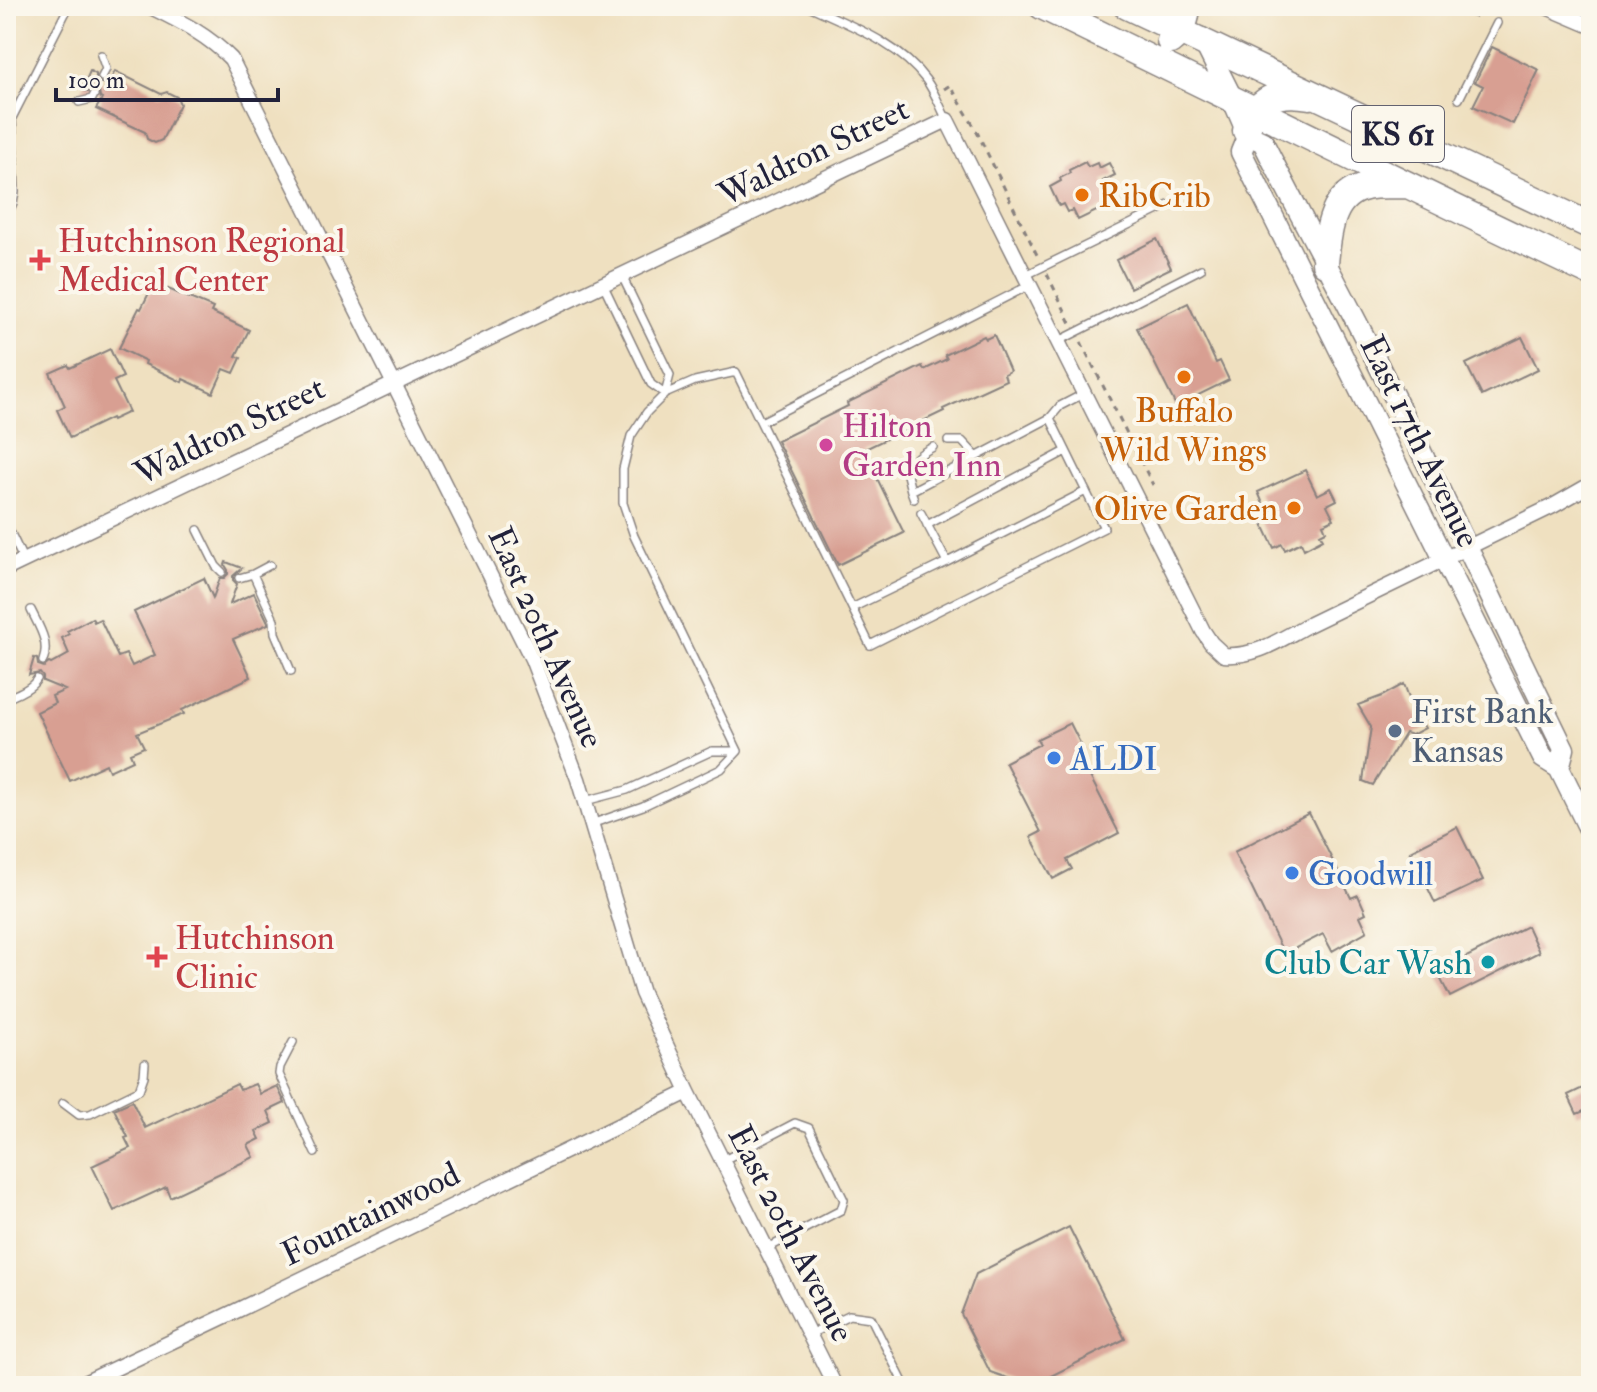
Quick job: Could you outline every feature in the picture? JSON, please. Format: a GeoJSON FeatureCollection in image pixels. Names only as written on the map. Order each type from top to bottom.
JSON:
{"type":"FeatureCollection","features":[{"type":"Feature","properties":{"kind":"highway","name":"KS 61"},"geometry":{"type":"LineString","coordinates":[[1042,6],[1123,46],[1245,118],[1405,185],[1591,273]]}},
{"type":"Feature","properties":{"kind":"highway","name":"KS 61"},"geometry":{"type":"LineString","coordinates":[[1127,6],[1190,22],[1322,98],[1591,226]]}},
{"type":"Feature","properties":{"kind":"highway"},"geometry":{"type":"LineString","coordinates":[[1123,46],[1162,45],[1171,41],[1190,22]]}},
{"type":"Feature","properties":{"kind":"highway"},"geometry":{"type":"LineString","coordinates":[[1245,118],[1269,100],[1284,94],[1322,98]]}},
{"type":"Feature","properties":{"kind":"highway"},"geometry":{"type":"LineString","coordinates":[[1325,263],[1331,221],[1337,206],[1365,187],[1405,185]]}},
{"type":"Feature","properties":{"kind":"street","name":"East 20th Avenue"},"geometry":{"type":"LineString","coordinates":[[149,6],[206,36],[231,59],[532,659],[578,779],[642,993],[835,1386]]}},
{"type":"Feature","properties":{"kind":"street"},"geometry":{"type":"LineString","coordinates":[[1544,6],[1591,26]]}},
{"type":"Feature","properties":{"kind":"street","name":"East 17th Avenue"},"geometry":{"type":"LineString","coordinates":[[1190,22],[1245,118],[1263,142],[1359,328],[1564,749],[1559,768]]}},
{"type":"Feature","properties":{"kind":"street","name":"East 17th Avenue"},"geometry":{"type":"LineString","coordinates":[[1245,118],[1241,152],[1543,758],[1559,768],[1591,833]]}},
{"type":"Feature","properties":{"kind":"street","name":"Waldron Street"},"geometry":{"type":"LineString","coordinates":[[6,569],[947,120],[1203,631],[1224,655],[1250,653],[1269,646],[1553,506],[1588,486],[1591,479]]}},
{"type":"Feature","properties":{"kind":"street","name":"Fountainwood"},"geometry":{"type":"LineString","coordinates":[[78,1386],[688,1092]]}},
{"type":"Feature","properties":{"kind":"lane"},"geometry":{"type":"LineString","coordinates":[[6,218],[15,192],[12,118],[69,6]]}},
{"type":"Feature","properties":{"kind":"lane"},"geometry":{"type":"LineString","coordinates":[[809,6],[880,40],[902,56],[926,80],[947,120]]}},
{"type":"Feature","properties":{"kind":"lane"},"geometry":{"type":"LineString","coordinates":[[1459,99],[1497,23]]}},
{"type":"Feature","properties":{"kind":"lane"},"geometry":{"type":"LineString","coordinates":[[101,55],[106,69],[102,77]]}},
{"type":"Feature","properties":{"kind":"lane"},"geometry":{"type":"LineString","coordinates":[[79,102],[92,99],[94,95]]}},
{"type":"Feature","properties":{"kind":"lane"},"geometry":{"type":"LineString","coordinates":[[761,422],[1028,280],[1043,267],[1169,205]]}},
{"type":"Feature","properties":{"kind":"lane"},"geometry":{"type":"LineString","coordinates":[[1059,341],[1201,269]]}},
{"type":"Feature","properties":{"kind":"lane"},"geometry":{"type":"LineString","coordinates":[[622,276],[670,375],[665,394]]}},
{"type":"Feature","properties":{"kind":"lane"},"geometry":{"type":"LineString","coordinates":[[603,284],[651,384],[665,394]]}},
{"type":"Feature","properties":{"kind":"lane"},"geometry":{"type":"LineString","coordinates":[[738,751],[634,536],[623,503],[623,469],[631,436],[647,412],[665,394],[695,381],[736,372],[870,645],[1104,528],[1050,418]]}},
{"type":"Feature","properties":{"kind":"lane"},"geometry":{"type":"LineString","coordinates":[[933,447],[910,463],[906,471],[912,495],[976,456],[1050,418],[1060,406],[1085,393]]}},
{"type":"Feature","properties":{"kind":"lane"},"geometry":{"type":"LineString","coordinates":[[948,441],[962,441],[976,456]]}},
{"type":"Feature","properties":{"kind":"lane"},"geometry":{"type":"LineString","coordinates":[[927,525],[1066,451]]}},
{"type":"Feature","properties":{"kind":"lane"},"geometry":{"type":"LineString","coordinates":[[852,608],[1086,491]]}},
{"type":"Feature","properties":{"kind":"lane"},"geometry":{"type":"LineString","coordinates":[[921,513],[947,562]]}},
{"type":"Feature","properties":{"kind":"lane"},"geometry":{"type":"LineString","coordinates":[[6,523],[24,561]]}},
{"type":"Feature","properties":{"kind":"lane"},"geometry":{"type":"LineString","coordinates":[[198,530],[222,572]]}},
{"type":"Feature","properties":{"kind":"lane"},"geometry":{"type":"LineString","coordinates":[[239,578],[270,565]]}},
{"type":"Feature","properties":{"kind":"lane"},"geometry":{"type":"LineString","coordinates":[[253,574],[274,620],[275,633],[291,671]]}},
{"type":"Feature","properties":{"kind":"lane"},"geometry":{"type":"LineString","coordinates":[[31,610],[46,641],[43,661]]}},
{"type":"Feature","properties":{"kind":"lane"},"geometry":{"type":"LineString","coordinates":[[6,699],[23,691],[37,679]]}},
{"type":"Feature","properties":{"kind":"lane"},"geometry":{"type":"LineString","coordinates":[[584,802],[627,790],[712,751],[738,751]]}},
{"type":"Feature","properties":{"kind":"lane"},"geometry":{"type":"LineString","coordinates":[[591,824],[643,806],[721,769],[738,751]]}},
{"type":"Feature","properties":{"kind":"lane"},"geometry":{"type":"LineString","coordinates":[[293,1042],[279,1074],[315,1153]]}},
{"type":"Feature","properties":{"kind":"lane"},"geometry":{"type":"LineString","coordinates":[[63,1103],[79,1115],[90,1114],[139,1090],[145,1064]]}},
{"type":"Feature","properties":{"kind":"lane"},"geometry":{"type":"LineString","coordinates":[[722,1161],[795,1123],[809,1128],[844,1200],[841,1210],[766,1249]]}},
{"type":"Feature","properties":{"kind":"lane"},"geometry":{"type":"LineString","coordinates":[[809,1335],[849,1315],[871,1318],[905,1386]]}},
{"type":"Feature","properties":{"kind":"path"},"geometry":{"type":"LineString","coordinates":[[944,89],[950,85],[976,130],[1153,485]]}},
{"type":"Feature","properties":{"kind":"building"},"geometry":{"type":"Polygon","coordinates":[[[1492,47],[1539,70],[1513,124],[1473,106],[1483,86],[1475,82],[1492,47]]]}},
{"type":"Feature","properties":{"kind":"building"},"geometry":{"type":"Polygon","coordinates":[[[90,71],[96,74],[96,80],[100,83],[110,81],[115,71],[161,94],[167,92],[177,97],[180,104],[162,140],[155,143],[147,139],[145,132],[96,109],[102,99],[99,91],[82,89],[90,71]]]}},
{"type":"Feature","properties":{"kind":"building","name":"RibCrib"},"geometry":{"type":"Polygon","coordinates":[[[1085,162],[1088,167],[1097,163],[1099,168],[1109,163],[1115,175],[1103,181],[1113,203],[1078,220],[1073,210],[1067,212],[1063,204],[1059,206],[1050,187],[1070,173],[1069,170],[1085,162]]]}},
{"type":"Feature","properties":{"kind":"building"},"geometry":{"type":"Polygon","coordinates":[[[1157,239],[1171,268],[1130,288],[1116,260],[1157,239]]]}},
{"type":"Feature","properties":{"kind":"building"},"geometry":{"type":"Polygon","coordinates":[[[154,283],[213,308],[211,312],[249,330],[236,356],[241,358],[234,373],[224,369],[213,393],[183,379],[182,382],[119,348],[154,283]]]}},
{"type":"Feature","properties":{"kind":"building"},"geometry":{"type":"Polygon","coordinates":[[[1188,303],[1216,363],[1220,361],[1229,380],[1176,406],[1137,328],[1188,303]]]}},
{"type":"Feature","properties":{"kind":"building","name":"Hilton Garden Inn"},"geometry":{"type":"Polygon","coordinates":[[[994,335],[1010,371],[1004,374],[1006,380],[863,450],[904,533],[838,565],[777,441],[922,366],[924,370],[947,359],[945,355],[984,336],[986,339],[994,335]]]}},
{"type":"Feature","properties":{"kind":"building"},"geometry":{"type":"Polygon","coordinates":[[[1522,337],[1538,369],[1482,396],[1466,364],[1522,337]]]}},
{"type":"Feature","properties":{"kind":"building"},"geometry":{"type":"Polygon","coordinates":[[[110,349],[123,377],[114,381],[129,412],[70,438],[57,410],[65,406],[50,373],[68,365],[70,368],[110,349]]]}},
{"type":"Feature","properties":{"kind":"building","name":"Olive Garden"},"geometry":{"type":"Polygon","coordinates":[[[1305,470],[1317,495],[1331,488],[1337,500],[1327,505],[1334,519],[1323,524],[1326,531],[1320,534],[1323,539],[1304,549],[1301,542],[1285,550],[1282,544],[1274,548],[1256,510],[1264,506],[1258,492],[1305,470]]]}},
{"type":"Feature","properties":{"kind":"building"},"geometry":{"type":"Polygon","coordinates":[[[226,562],[242,568],[233,576],[237,584],[230,604],[254,593],[268,622],[233,639],[251,677],[182,710],[184,714],[137,733],[144,747],[130,753],[133,760],[109,771],[106,764],[70,781],[37,712],[55,703],[52,696],[65,690],[43,681],[40,673],[29,675],[34,658],[38,665],[44,667],[69,654],[62,638],[69,634],[67,631],[92,618],[94,622],[100,619],[118,657],[126,654],[132,666],[155,655],[134,612],[204,578],[213,598],[220,578],[228,574],[226,562]]]}},
{"type":"Feature","properties":{"kind":"building","name":"First Bank Kansas"},"geometry":{"type":"Polygon","coordinates":[[[1404,684],[1425,728],[1412,735],[1405,733],[1373,785],[1363,781],[1371,727],[1358,705],[1404,684]]]}},
{"type":"Feature","properties":{"kind":"building"},"geometry":{"type":"Polygon","coordinates":[[[1070,723],[1084,751],[1078,753],[1119,833],[1067,860],[1072,869],[1053,879],[1031,837],[1041,832],[1005,762],[1040,744],[1037,739],[1070,723]]]}},
{"type":"Feature","properties":{"kind":"building","name":"Goodwill"},"geometry":{"type":"Polygon","coordinates":[[[1309,813],[1351,898],[1358,895],[1366,913],[1360,916],[1367,931],[1332,951],[1323,934],[1284,954],[1234,852],[1309,813]]]}},
{"type":"Feature","properties":{"kind":"building"},"geometry":{"type":"Polygon","coordinates":[[[1457,827],[1483,880],[1435,903],[1410,851],[1457,827]]]}},
{"type":"Feature","properties":{"kind":"building","name":"Club Car Wash"},"geometry":{"type":"Polygon","coordinates":[[[1527,926],[1539,952],[1450,997],[1437,972],[1527,926]]]}},
{"type":"Feature","properties":{"kind":"building"},"geometry":{"type":"Polygon","coordinates":[[[237,1084],[240,1090],[255,1084],[260,1094],[277,1086],[285,1103],[268,1111],[273,1123],[256,1131],[260,1139],[248,1145],[254,1157],[170,1197],[166,1187],[114,1211],[92,1166],[130,1148],[114,1109],[132,1101],[145,1128],[237,1084]]]}},
{"type":"Feature","properties":{"kind":"building"},"geometry":{"type":"Polygon","coordinates":[[[1591,1084],[1591,1108],[1577,1114],[1568,1095],[1591,1084]]]}},
{"type":"Feature","properties":{"kind":"building"},"geometry":{"type":"Polygon","coordinates":[[[1069,1227],[1125,1339],[1031,1386],[990,1372],[961,1314],[976,1274],[1069,1227]]]}},
{"type":"Feature","properties":{"kind":"place","name":"RibCrib"},"geometry":{"type":"Point","coordinates":[1082,195]}},
{"type":"Feature","properties":{"kind":"place","name":"Hutchinson Regional Medical Center"},"geometry":{"type":"Point","coordinates":[40,260]}},
{"type":"Feature","properties":{"kind":"place","name":"Buffalo Wild Wings"},"geometry":{"type":"Point","coordinates":[1184,377]}},
{"type":"Feature","properties":{"kind":"place","name":"Hilton Garden Inn"},"geometry":{"type":"Point","coordinates":[826,445]}},
{"type":"Feature","properties":{"kind":"place","name":"Olive Garden"},"geometry":{"type":"Point","coordinates":[1294,508]}},
{"type":"Feature","properties":{"kind":"place","name":"First Bank Kansas"},"geometry":{"type":"Point","coordinates":[1395,731]}},
{"type":"Feature","properties":{"kind":"place","name":"ALDI"},"geometry":{"type":"Point","coordinates":[1054,758]}},
{"type":"Feature","properties":{"kind":"place","name":"Goodwill"},"geometry":{"type":"Point","coordinates":[1292,873]}},
{"type":"Feature","properties":{"kind":"place","name":"Hutchinson Clinic"},"geometry":{"type":"Point","coordinates":[157,957]}},
{"type":"Feature","properties":{"kind":"place","name":"Club Car Wash"},"geometry":{"type":"Point","coordinates":[1488,962]}}]}
